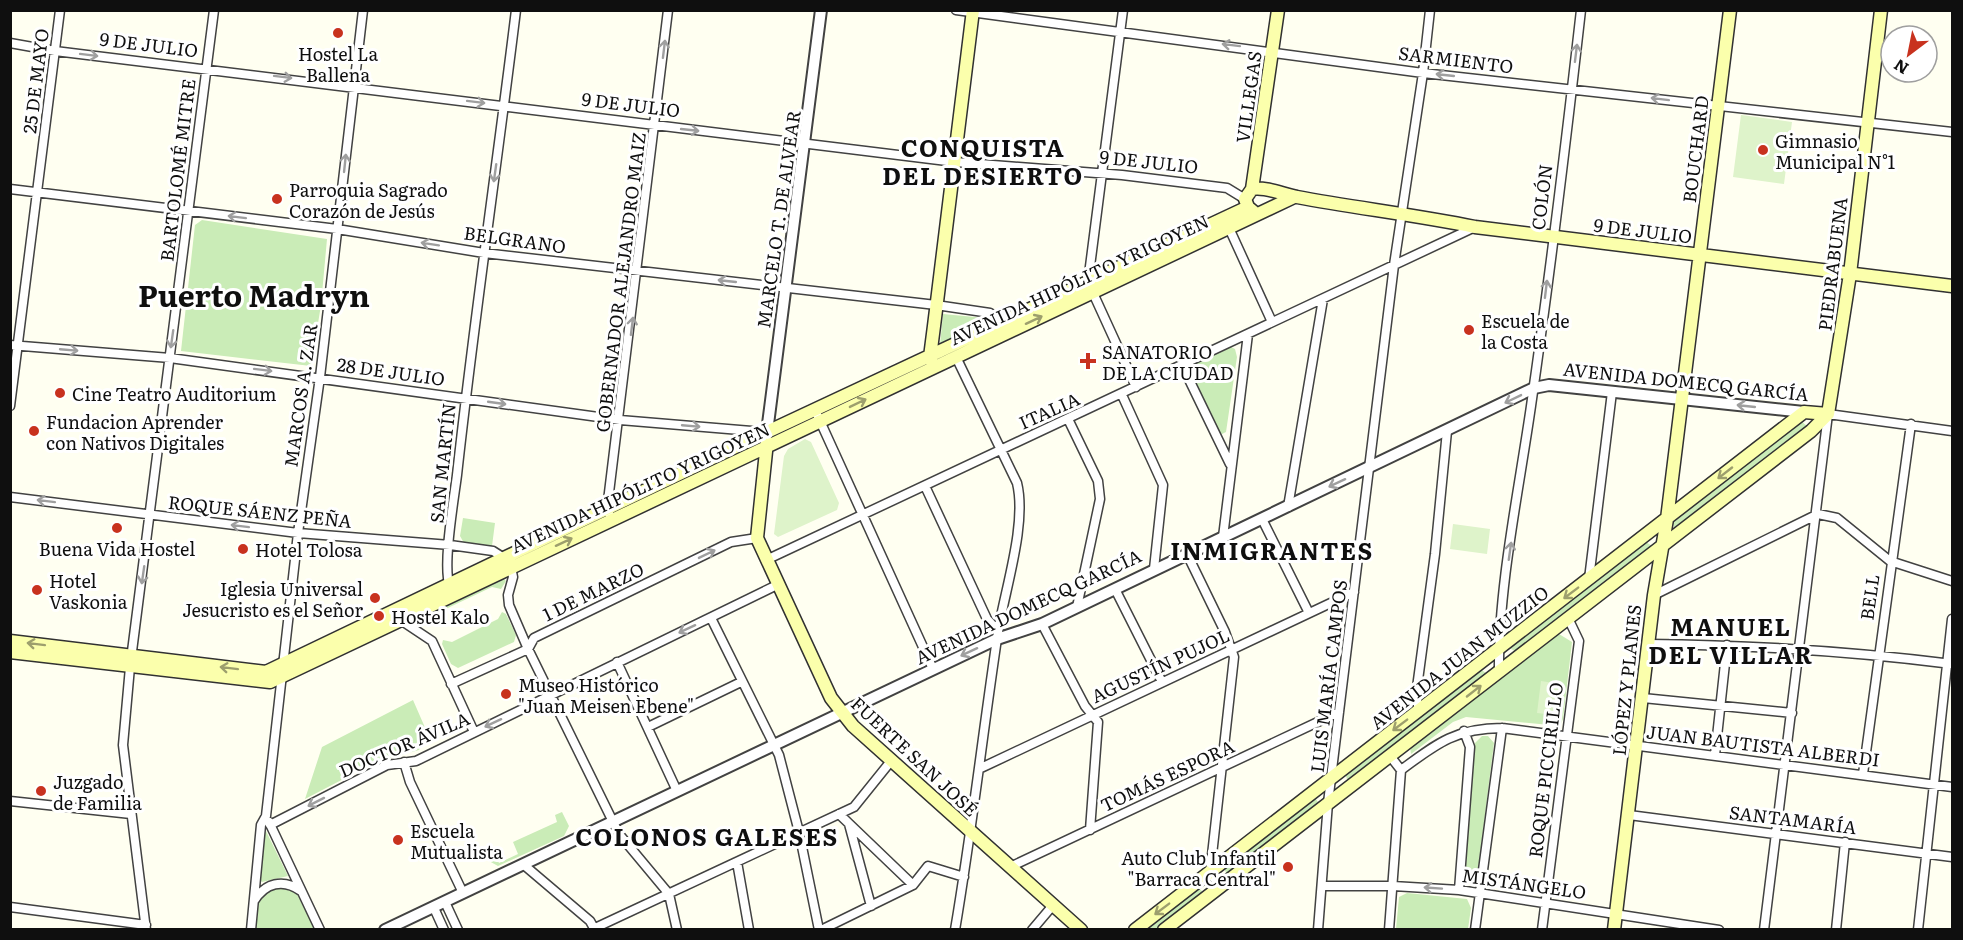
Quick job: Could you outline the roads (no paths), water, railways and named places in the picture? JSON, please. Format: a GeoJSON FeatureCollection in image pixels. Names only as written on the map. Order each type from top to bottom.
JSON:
{"type":"FeatureCollection","features":[{"type":"Feature","properties":{"kind":"main road","name":"VILLEGAS"},"geometry":{"type":"LineString","coordinates":[[1263,211],[1270,200],[1252,196],[1278,10]]}},
{"type":"Feature","properties":{"kind":"main road","name":"BOUCHARD"},"geometry":{"type":"LineString","coordinates":[[1682,400],[1730,10]]}},
{"type":"Feature","properties":{"kind":"main road","name":"PIEDRABUENA"},"geometry":{"type":"LineString","coordinates":[[1828,414],[1850,274],[1881,10]]}},
{"type":"Feature","properties":{"kind":"main road"},"geometry":{"type":"LineString","coordinates":[[932,362],[936,306],[973,12]]}},
{"type":"Feature","properties":{"kind":"main road"},"geometry":{"type":"LineString","coordinates":[[1252,196],[1254,212],[1263,211],[1294,197]]}},
{"type":"Feature","properties":{"kind":"main road","name":"9 DE JULIO"},"geometry":{"type":"LineString","coordinates":[[1252,196],[1294,197],[1402,212],[1475,227],[1953,286]]}},
{"type":"Feature","properties":{"kind":"main road","name":"AVENIDA HIPÓLITO YRIGOYEN"},"geometry":{"type":"LineString","coordinates":[[1091,287],[1252,196]]}},
{"type":"Feature","properties":{"kind":"main road","name":"AVENIDA HIPÓLITO YRIGOYEN"},"geometry":{"type":"LineString","coordinates":[[610,514],[767,447],[817,416],[1091,287],[1229,228],[1263,211]]}},
{"type":"Feature","properties":{"kind":"main road","name":"AVENIDA HIPÓLITO YRIGOYEN"},"geometry":{"type":"LineString","coordinates":[[932,362],[956,357],[1005,327]]}},
{"type":"Feature","properties":{"kind":"main road","name":"LÓPEZ Y PLANES"},"geometry":{"type":"LineString","coordinates":[[1614,930],[1654,595],[1667,519],[1682,400]]}},
{"type":"Feature","properties":{"kind":"main road","name":"AVENIDA DOMECQ GARCÍA"},"geometry":{"type":"LineString","coordinates":[[1804,412],[1828,414]]}},
{"type":"Feature","properties":{"kind":"main road","name":"AVENIDA JUAN MUZZIO"},"geometry":{"type":"LineString","coordinates":[[1135,930],[1804,412]]}},
{"type":"Feature","properties":{"kind":"main road","name":"AVENIDA JUAN MUZZIO"},"geometry":{"type":"LineString","coordinates":[[1164,930],[1811,431],[1828,414]]}},
{"type":"Feature","properties":{"kind":"main road","name":"AVENIDA HIPÓLITO YRIGOYEN"},"geometry":{"type":"LineString","coordinates":[[10,652],[266,672],[452,590],[610,514],[767,432],[817,416]]}},
{"type":"Feature","properties":{"kind":"main road","name":"FUERTE SAN JOSÉ"},"geometry":{"type":"LineString","coordinates":[[767,432],[757,538],[831,698],[841,713],[891,761],[1081,930]]}},
{"type":"Feature","properties":{"kind":"main road"},"geometry":{"type":"LineString","coordinates":[[1633,568],[1649,571],[1656,580]]}},
{"type":"Feature","properties":{"kind":"main road","name":"AVENIDA HIPÓLITO YRIGOYEN"},"geometry":{"type":"LineString","coordinates":[[10,641],[255,683],[270,682],[398,615]]}},
{"type":"Feature","properties":{"kind":"street","name":"25 DE MAYO"},"geometry":{"type":"LineString","coordinates":[[10,406],[14,345],[38,192],[60,10]]}},
{"type":"Feature","properties":{"kind":"street","name":"BARTOLOMÉ MITRE"},"geometry":{"type":"LineString","coordinates":[[146,927],[123,745],[131,661],[214,10]]}},
{"type":"Feature","properties":{"kind":"street","name":"MARCOS A. ZAR"},"geometry":{"type":"LineString","coordinates":[[251,930],[261,825],[268,820],[298,533],[320,377],[363,10]]}},
{"type":"Feature","properties":{"kind":"street","name":"SAN MARTÍN"},"geometry":{"type":"LineString","coordinates":[[452,590],[450,545],[465,398],[516,10]]}},
{"type":"Feature","properties":{"kind":"street","name":"GOBERNADOR ALEJANDRO MAIZ"},"geometry":{"type":"LineString","coordinates":[[610,514],[668,10]]}},
{"type":"Feature","properties":{"kind":"street","name":"MARCELO T. DE ALVEAR"},"geometry":{"type":"LineString","coordinates":[[767,432],[821,10]]}},
{"type":"Feature","properties":{"kind":"street","name":"SARMIENTO"},"geometry":{"type":"LineString","coordinates":[[956,10],[1424,73],[1953,132]]}},
{"type":"Feature","properties":{"kind":"street"},"geometry":{"type":"LineString","coordinates":[[1123,10],[1091,287],[1136,387]]}},
{"type":"Feature","properties":{"kind":"street","name":"LUIS MARÍA CAMPOS"},"geometry":{"type":"LineString","coordinates":[[1318,930],[1328,803],[1339,712],[1394,265],[1424,73],[1430,10]]}},
{"type":"Feature","properties":{"kind":"street","name":"COLÓN"},"geometry":{"type":"LineString","coordinates":[[1499,672],[1499,649],[1581,10]]}},
{"type":"Feature","properties":{"kind":"street","name":"9 DE JULIO"},"geometry":{"type":"LineString","coordinates":[[10,43],[55,51],[955,162],[1103,174],[1227,188],[1252,196]]}},
{"type":"Feature","properties":{"kind":"street","name":"BELGRANO"},"geometry":{"type":"LineString","coordinates":[[10,189],[337,229],[484,253],[990,313],[1005,327]]}},
{"type":"Feature","properties":{"kind":"street","name":"ITALIA"},"geometry":{"type":"LineString","coordinates":[[766,560],[1122,395],[1475,227]]}},
{"type":"Feature","properties":{"kind":"street"},"geometry":{"type":"LineString","coordinates":[[1229,228],[1272,322]]}},
{"type":"Feature","properties":{"kind":"street"},"geometry":{"type":"LineString","coordinates":[[1288,507],[1323,299]]}},
{"type":"Feature","properties":{"kind":"street"},"geometry":{"type":"LineString","coordinates":[[1223,537],[1230,464],[1248,334]]}},
{"type":"Feature","properties":{"kind":"street","name":"28 DE JULIO"},"geometry":{"type":"LineString","coordinates":[[14,345],[170,358],[620,420],[767,432]]}},
{"type":"Feature","properties":{"kind":"street"},"geometry":{"type":"LineString","coordinates":[[955,930],[981,768],[998,635],[1021,506],[1017,483],[956,357]]}},
{"type":"Feature","properties":{"kind":"street"},"geometry":{"type":"LineString","coordinates":[[1182,365],[1230,464]]}},
{"type":"Feature","properties":{"kind":"street","name":"AVENIDA DOMECQ GARCÍA"},"geometry":{"type":"LineString","coordinates":[[385,930],[933,669],[998,635],[1042,624],[1534,388],[1549,385],[1804,412]]}},
{"type":"Feature","properties":{"kind":"street"},"geometry":{"type":"LineString","coordinates":[[1589,580],[1612,392]]}},
{"type":"Feature","properties":{"kind":"street"},"geometry":{"type":"LineString","coordinates":[[1122,395],[1163,485],[1154,569]]}},
{"type":"Feature","properties":{"kind":"street"},"geometry":{"type":"LineString","coordinates":[[1764,930],[1818,514],[1828,414]]}},
{"type":"Feature","properties":{"kind":"street","name":"AVENIDA DOMECQ GARCÍA"},"geometry":{"type":"LineString","coordinates":[[1828,414],[1953,431]]}},
{"type":"Feature","properties":{"kind":"street"},"geometry":{"type":"LineString","coordinates":[[817,416],[933,669]]}},
{"type":"Feature","properties":{"kind":"street"},"geometry":{"type":"LineString","coordinates":[[1068,419],[1100,489],[1099,508],[1077,607]]}},
{"type":"Feature","properties":{"kind":"street","name":"BELL"},"geometry":{"type":"LineString","coordinates":[[1863,774],[1877,654],[1911,424]]}},
{"type":"Feature","properties":{"kind":"street"},"geometry":{"type":"LineString","coordinates":[[1419,711],[1416,694],[1435,554],[1447,431]]}},
{"type":"Feature","properties":{"kind":"street"},"geometry":{"type":"LineString","coordinates":[[925,486],[987,619],[998,635]]}},
{"type":"Feature","properties":{"kind":"street","name":"ROQUE SÁENZ PEÑA"},"geometry":{"type":"LineString","coordinates":[[10,497],[298,533],[450,545],[493,551],[508,563]]}},
{"type":"Feature","properties":{"kind":"street"},"geometry":{"type":"LineString","coordinates":[[1654,595],[1818,514],[1837,519],[1890,561],[1953,581]]}},
{"type":"Feature","properties":{"kind":"street"},"geometry":{"type":"LineString","coordinates":[[1262,519],[1309,613]]}},
{"type":"Feature","properties":{"kind":"street","name":"1 DE MARZO"},"geometry":{"type":"LineString","coordinates":[[451,684],[528,649],[534,638],[710,552],[731,542],[757,538]]}},
{"type":"Feature","properties":{"kind":"street"},"geometry":{"type":"LineString","coordinates":[[1187,554],[1232,649],[1233,668],[1210,873],[1220,886]]}},
{"type":"Feature","properties":{"kind":"street"},"geometry":{"type":"LineString","coordinates":[[508,563],[513,577],[508,595],[509,605],[528,649],[619,834],[669,894],[677,930]]}},
{"type":"Feature","properties":{"kind":"street","name":"DOCTOR ÁVILA"},"geometry":{"type":"LineString","coordinates":[[268,820],[387,765],[416,761],[551,697],[565,686],[777,585]]}},
{"type":"Feature","properties":{"kind":"street"},"geometry":{"type":"LineString","coordinates":[[1114,589],[1162,682]]}},
{"type":"Feature","properties":{"kind":"street","name":"AGUSTÍN PUJOL"},"geometry":{"type":"LineString","coordinates":[[981,768],[1354,592]]}},
{"type":"Feature","properties":{"kind":"street"},"geometry":{"type":"LineString","coordinates":[[398,615],[432,641],[474,732]]}},
{"type":"Feature","properties":{"kind":"street"},"geometry":{"type":"LineString","coordinates":[[711,618],[779,755],[799,832],[820,930],[913,885],[928,866],[933,865],[964,877]]}},
{"type":"Feature","properties":{"kind":"street","name":"ROQUE PICCIRILLO"},"geometry":{"type":"LineString","coordinates":[[1542,930],[1579,641],[1568,618]]}},
{"type":"Feature","properties":{"kind":"street"},"geometry":{"type":"LineString","coordinates":[[1918,930],[1925,854],[1950,664],[1953,619]]}},
{"type":"Feature","properties":{"kind":"street"},"geometry":{"type":"LineString","coordinates":[[1042,624],[1085,706],[1094,714],[1098,722],[1090,830]]}},
{"type":"Feature","properties":{"kind":"street"},"geometry":{"type":"LineString","coordinates":[[1648,644],[1727,645],[1877,654],[1950,664]]}},
{"type":"Feature","properties":{"kind":"street"},"geometry":{"type":"LineString","coordinates":[[1714,755],[1727,645]]}},
{"type":"Feature","properties":{"kind":"street"},"geometry":{"type":"LineString","coordinates":[[617,662],[676,791]]}},
{"type":"Feature","properties":{"kind":"street"},"geometry":{"type":"LineString","coordinates":[[648,727],[741,682]]}},
{"type":"Feature","properties":{"kind":"street"},"geometry":{"type":"LineString","coordinates":[[1643,698],[1792,713]]}},
{"type":"Feature","properties":{"kind":"street","name":"TOMÁS ESPORA"},"geometry":{"type":"LineString","coordinates":[[1010,867],[1339,712]]}},
{"type":"Feature","properties":{"kind":"street"},"geometry":{"type":"LineString","coordinates":[[1475,930],[1502,728]]}},
{"type":"Feature","properties":{"kind":"street","name":"JUAN BAUTISTA ALBERDI"},"geometry":{"type":"LineString","coordinates":[[1401,770],[1441,740],[1464,731],[1502,728],[1953,787]]}},
{"type":"Feature","properties":{"kind":"street"},"geometry":{"type":"LineString","coordinates":[[1459,890],[1470,747],[1464,731]]}},
{"type":"Feature","properties":{"kind":"street"},"geometry":{"type":"LineString","coordinates":[[1389,930],[1401,770],[1390,756]]}},
{"type":"Feature","properties":{"kind":"street"},"geometry":{"type":"LineString","coordinates":[[524,865],[590,921],[595,929],[854,807],[891,761]]}},
{"type":"Feature","properties":{"kind":"street"},"geometry":{"type":"LineString","coordinates":[[404,762],[410,782],[463,893]]}},
{"type":"Feature","properties":{"kind":"street"},"geometry":{"type":"LineString","coordinates":[[10,801],[131,814]]}},
{"type":"Feature","properties":{"kind":"street"},"geometry":{"type":"LineString","coordinates":[[839,814],[913,885]]}},
{"type":"Feature","properties":{"kind":"street","name":"SANTAMARÍA"},"geometry":{"type":"LineString","coordinates":[[1629,815],[1953,857]]}},
{"type":"Feature","properties":{"kind":"street"},"geometry":{"type":"LineString","coordinates":[[268,820],[320,930]]}},
{"type":"Feature","properties":{"kind":"street"},"geometry":{"type":"LineString","coordinates":[[849,823],[871,906]]}},
{"type":"Feature","properties":{"kind":"street"},"geometry":{"type":"LineString","coordinates":[[1836,930],[1845,842]]}},
{"type":"Feature","properties":{"kind":"street"},"geometry":{"type":"LineString","coordinates":[[737,862],[749,930]]}},
{"type":"Feature","properties":{"kind":"street"},"geometry":{"type":"LineString","coordinates":[[254,902],[262,890],[273,884],[287,884],[301,891]]}},
{"type":"Feature","properties":{"kind":"street","name":"MISTÁNGELO"},"geometry":{"type":"LineString","coordinates":[[1322,886],[1393,886],[1459,890],[1719,930]]}},
{"type":"Feature","properties":{"kind":"street"},"geometry":{"type":"LineString","coordinates":[[446,902],[459,930]]}},
{"type":"Feature","properties":{"kind":"street"},"geometry":{"type":"LineString","coordinates":[[1032,930],[1054,904]]}},
{"type":"Feature","properties":{"kind":"street"},"geometry":{"type":"LineString","coordinates":[[10,907],[146,927]]}},
{"type":"Feature","properties":{"kind":"street"},"geometry":{"type":"LineString","coordinates":[[434,908],[444,930]]}},
{"type":"Feature","properties":{"kind":"place","name":"Hostel La Ballena"},"geometry":{"type":"Point","coordinates":[338,33]}},
{"type":"Feature","properties":{"kind":"place","name":"Gimnasio Municipal N°1"},"geometry":{"type":"Point","coordinates":[1763,150]}},
{"type":"Feature","properties":{"kind":"place","name":"Parroquia Sagrado Corazón de Jesús"},"geometry":{"type":"Point","coordinates":[277,199]}},
{"type":"Feature","properties":{"kind":"place","name":"Escuela de la Costa"},"geometry":{"type":"Point","coordinates":[1469,330]}},
{"type":"Feature","properties":{"kind":"place","name":"SANATORIO DE LA CIUDAD"},"geometry":{"type":"Point","coordinates":[1088,361]}},
{"type":"Feature","properties":{"kind":"place","name":"Cine Teatro Auditorium"},"geometry":{"type":"Point","coordinates":[60,393]}},
{"type":"Feature","properties":{"kind":"place","name":"Fundacion Aprender con Nativos Digitales"},"geometry":{"type":"Point","coordinates":[34,431]}},
{"type":"Feature","properties":{"kind":"place","name":"Buena Vida Hostel"},"geometry":{"type":"Point","coordinates":[117,528]}},
{"type":"Feature","properties":{"kind":"place","name":"Hotel Tolosa"},"geometry":{"type":"Point","coordinates":[243,549]}},
{"type":"Feature","properties":{"kind":"place","name":"Hotel Vaskonia"},"geometry":{"type":"Point","coordinates":[37,590]}},
{"type":"Feature","properties":{"kind":"place","name":"Iglesia Universal Jesucristo es el Señor"},"geometry":{"type":"Point","coordinates":[375,598]}},
{"type":"Feature","properties":{"kind":"place","name":"Hostel Kalo"},"geometry":{"type":"Point","coordinates":[379,616]}},
{"type":"Feature","properties":{"kind":"place","name":"Museo Histórico \"Juan Meisen Ebene\""},"geometry":{"type":"Point","coordinates":[506,694]}},
{"type":"Feature","properties":{"kind":"place","name":"Juzgado de Familia"},"geometry":{"type":"Point","coordinates":[41,791]}},
{"type":"Feature","properties":{"kind":"place","name":"Escuela Mutualista"},"geometry":{"type":"Point","coordinates":[398,840]}},
{"type":"Feature","properties":{"kind":"place","name":"Auto Club Infantil \"Barraca Central\""},"geometry":{"type":"Point","coordinates":[1288,867]}},
{"type":"Feature","properties":{"kind":"district","name":"CONQUISTA DEL DESIERTO"},"geometry":{"type":"Point","coordinates":[983,160]}},
{"type":"Feature","properties":{"kind":"district","name":"Puerto Madryn"},"geometry":{"type":"Point","coordinates":[254,294]}},
{"type":"Feature","properties":{"kind":"district","name":"INMIGRANTES"},"geometry":{"type":"Point","coordinates":[1272,549]}},
{"type":"Feature","properties":{"kind":"district","name":"MANUEL DEL VILLAR"},"geometry":{"type":"Point","coordinates":[1731,639]}},
{"type":"Feature","properties":{"kind":"district","name":"COLONOS GALESES"},"geometry":{"type":"Point","coordinates":[707,835]}}]}
